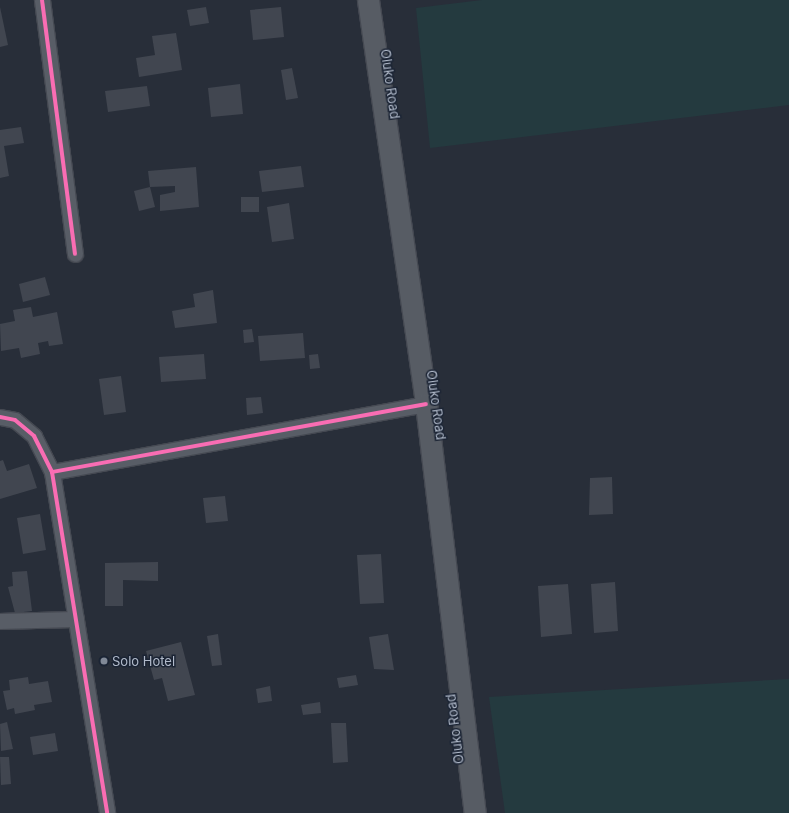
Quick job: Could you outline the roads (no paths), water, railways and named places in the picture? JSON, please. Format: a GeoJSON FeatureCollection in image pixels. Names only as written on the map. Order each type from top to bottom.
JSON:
{"type":"FeatureCollection","features":[{"type":"Feature","properties":{"kind":"main road","name":"Oluko Road"},"geometry":{"type":"LineString","coordinates":[[368,0],[426,404],[475,813]]}},
{"type":"Feature","properties":{"kind":"street"},"geometry":{"type":"LineString","coordinates":[[42,0],[75,254]]}},
{"type":"Feature","properties":{"kind":"street"},"geometry":{"type":"LineString","coordinates":[[52,472],[426,404]]}},
{"type":"Feature","properties":{"kind":"street"},"geometry":{"type":"LineString","coordinates":[[0,417],[15,420],[34,436],[52,472],[107,813]]}},
{"type":"Feature","properties":{"kind":"street"},"geometry":{"type":"LineString","coordinates":[[0,621],[76,619]]}},
{"type":"Feature","properties":{"kind":"place","name":"Solo Hotel"},"geometry":{"type":"Point","coordinates":[104,661]}}]}
